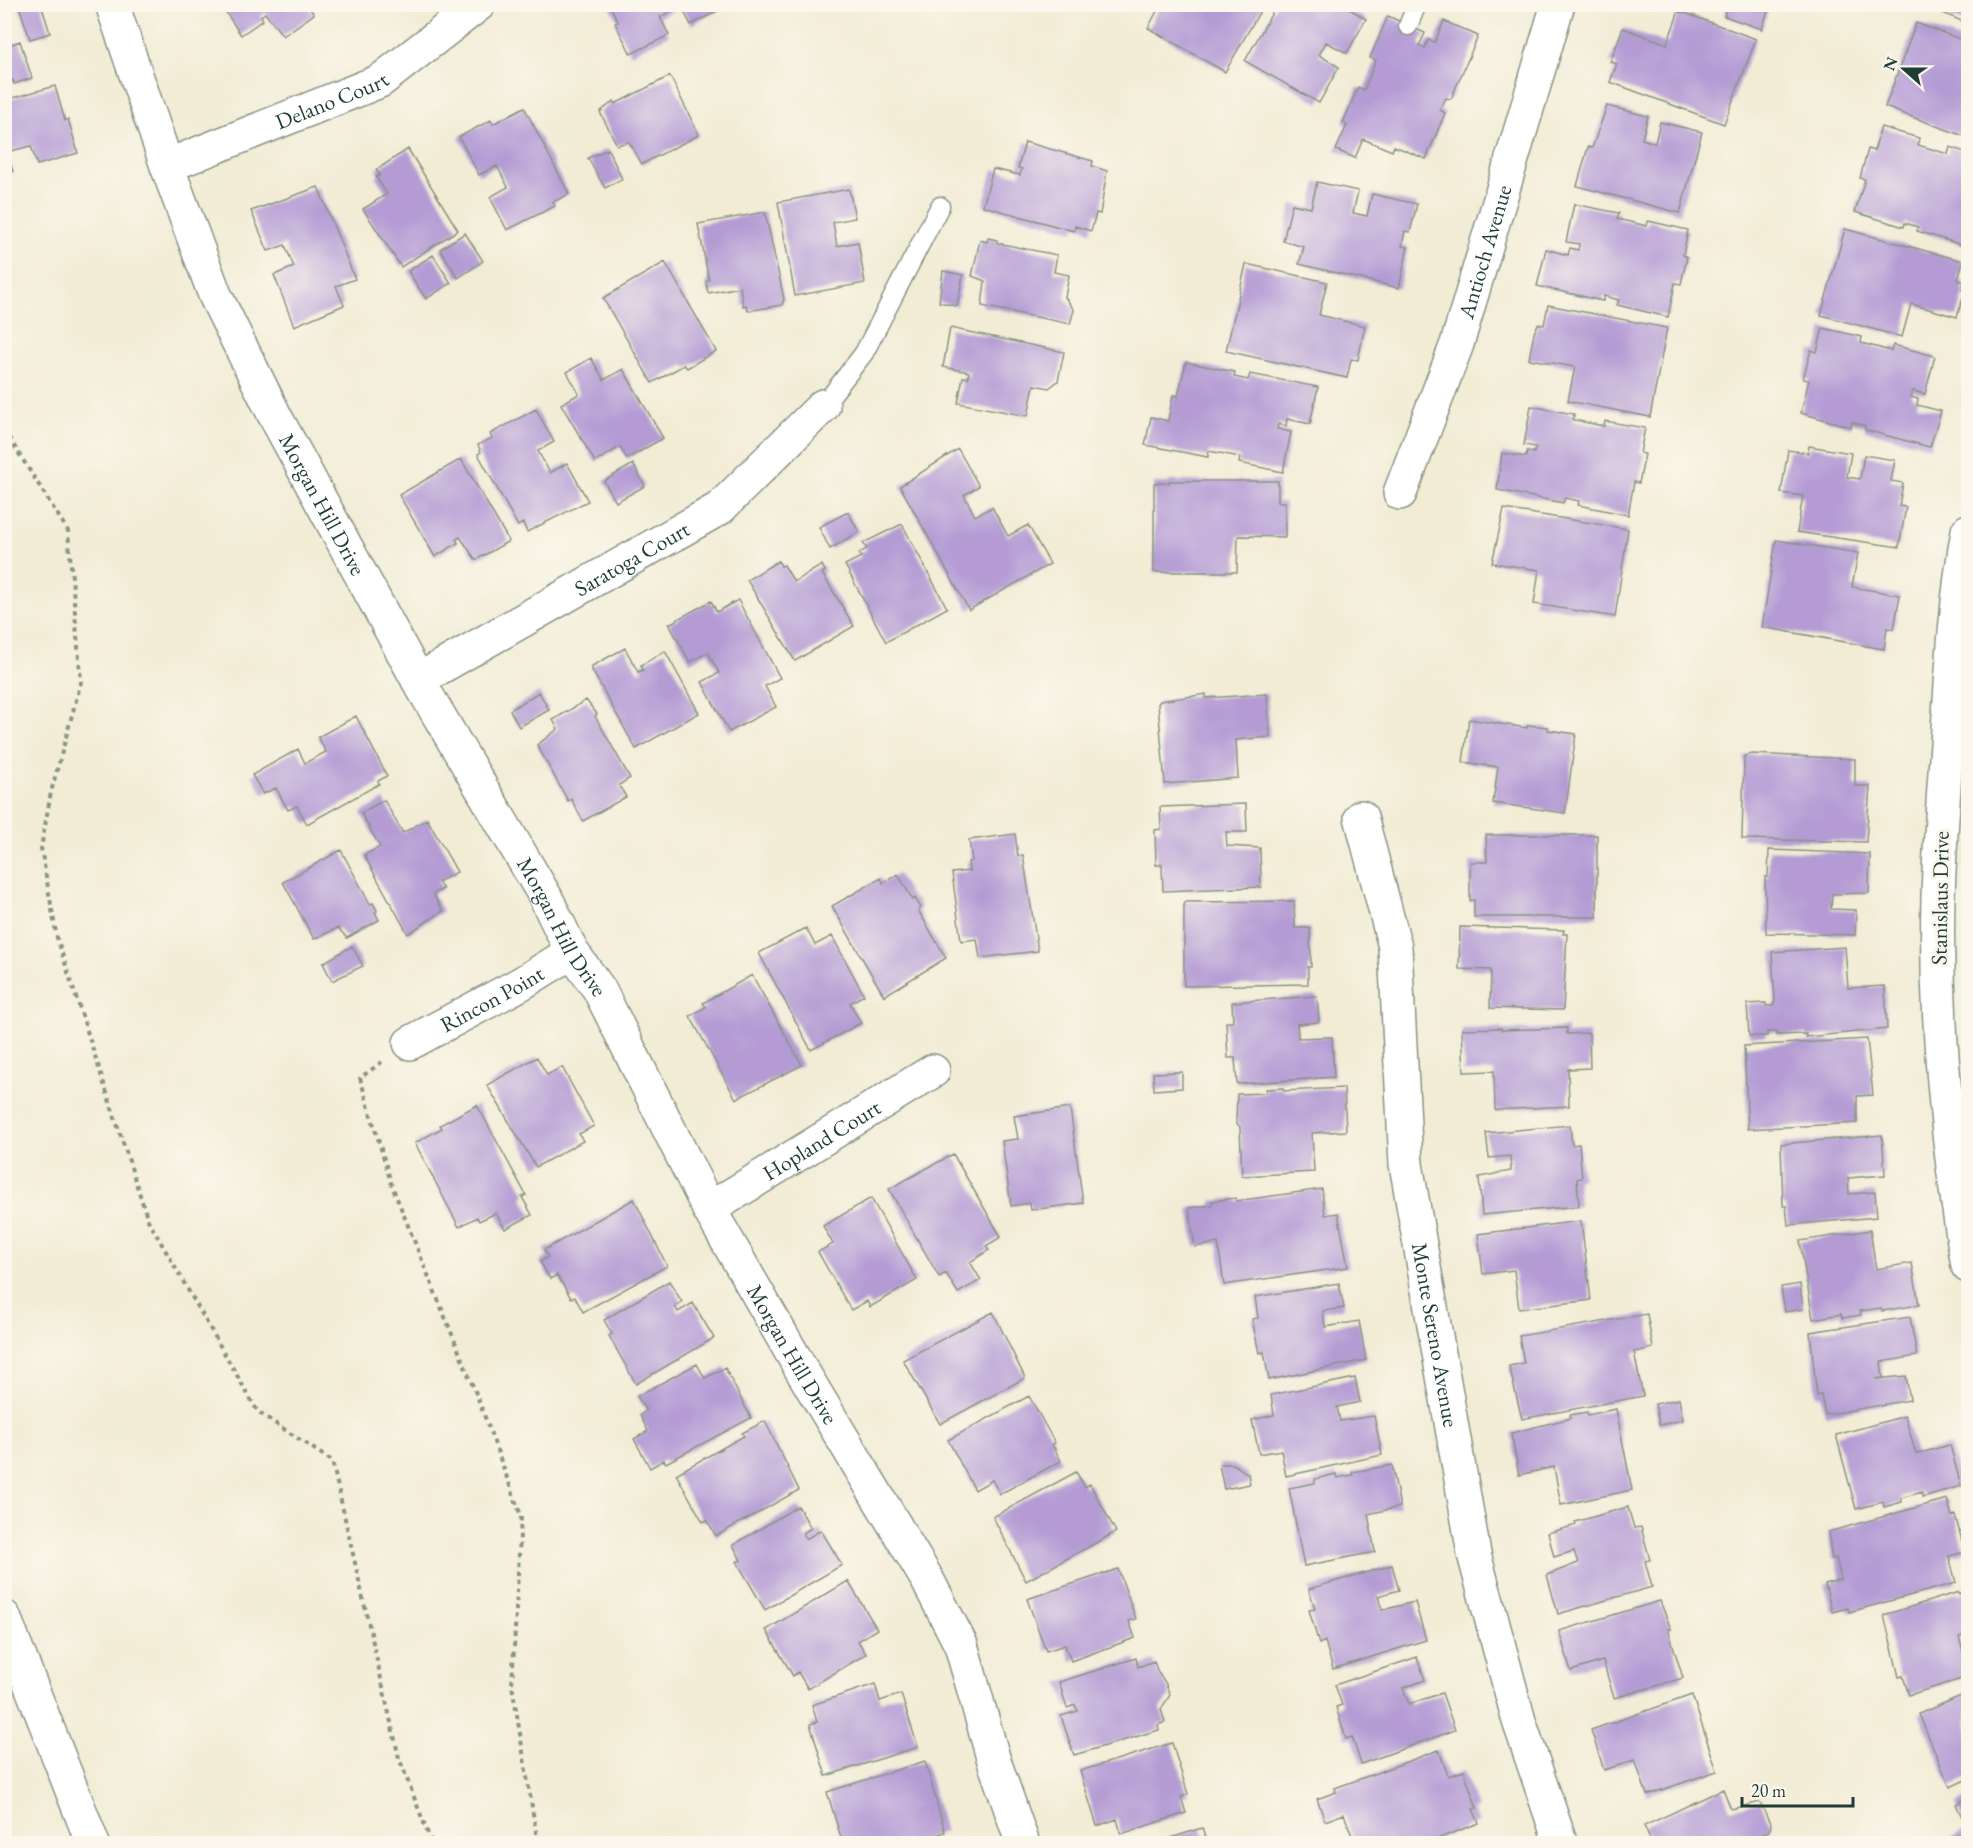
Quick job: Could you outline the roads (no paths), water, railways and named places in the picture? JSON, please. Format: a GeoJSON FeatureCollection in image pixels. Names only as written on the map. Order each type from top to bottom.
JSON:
{"type":"FeatureCollection","features":[{"type":"Feature","properties":{"kind":"street","name":"Morgan Hill Drive"},"geometry":{"type":"LineString","coordinates":[[112,4],[167,166],[215,295],[275,416],[418,680],[545,896],[572,952],[599,989],[710,1209],[801,1369],[927,1579],[961,1645],[994,1761],[1023,1844]]}},
{"type":"Feature","properties":{"kind":"street","name":"Delano Court"},"geometry":{"type":"LineString","coordinates":[[167,166],[380,81],[479,4]]}},
{"type":"Feature","properties":{"kind":"street","name":"Antioch Avenue"},"geometry":{"type":"LineString","coordinates":[[1400,493],[1457,344],[1548,8]]}},
{"type":"Feature","properties":{"kind":"street","name":"Saratoga Court"},"geometry":{"type":"LineString","coordinates":[[418,680],[720,508],[823,406]]}},
{"type":"Feature","properties":{"kind":"street","name":"Stanislaus Drive"},"geometry":{"type":"LineString","coordinates":[[1968,531],[1958,592],[1950,674],[1942,788],[1938,899],[1940,1009],[1948,1119],[1968,1266]]}},
{"type":"Feature","properties":{"kind":"street","name":"Monte Sereno Avenue"},"geometry":{"type":"LineString","coordinates":[[1361,817],[1395,947],[1406,1164],[1474,1554],[1520,1721],[1561,1844]]}},
{"type":"Feature","properties":{"kind":"street","name":"Rincon Point"},"geometry":{"type":"LineString","coordinates":[[410,1043],[522,983],[572,952]]}},
{"type":"Feature","properties":{"kind":"street","name":"Hopland Court"},"geometry":{"type":"LineString","coordinates":[[710,1209],[933,1071]]}},
{"type":"Feature","properties":{"kind":"street"},"geometry":{"type":"LineString","coordinates":[[4,1617],[93,1844]]}},
{"type":"Feature","properties":{"kind":"lane"},"geometry":{"type":"LineString","coordinates":[[1408,26],[1417,4]]}},
{"type":"Feature","properties":{"kind":"lane"},"geometry":{"type":"LineString","coordinates":[[823,406],[864,353],[940,206]]}}]}
